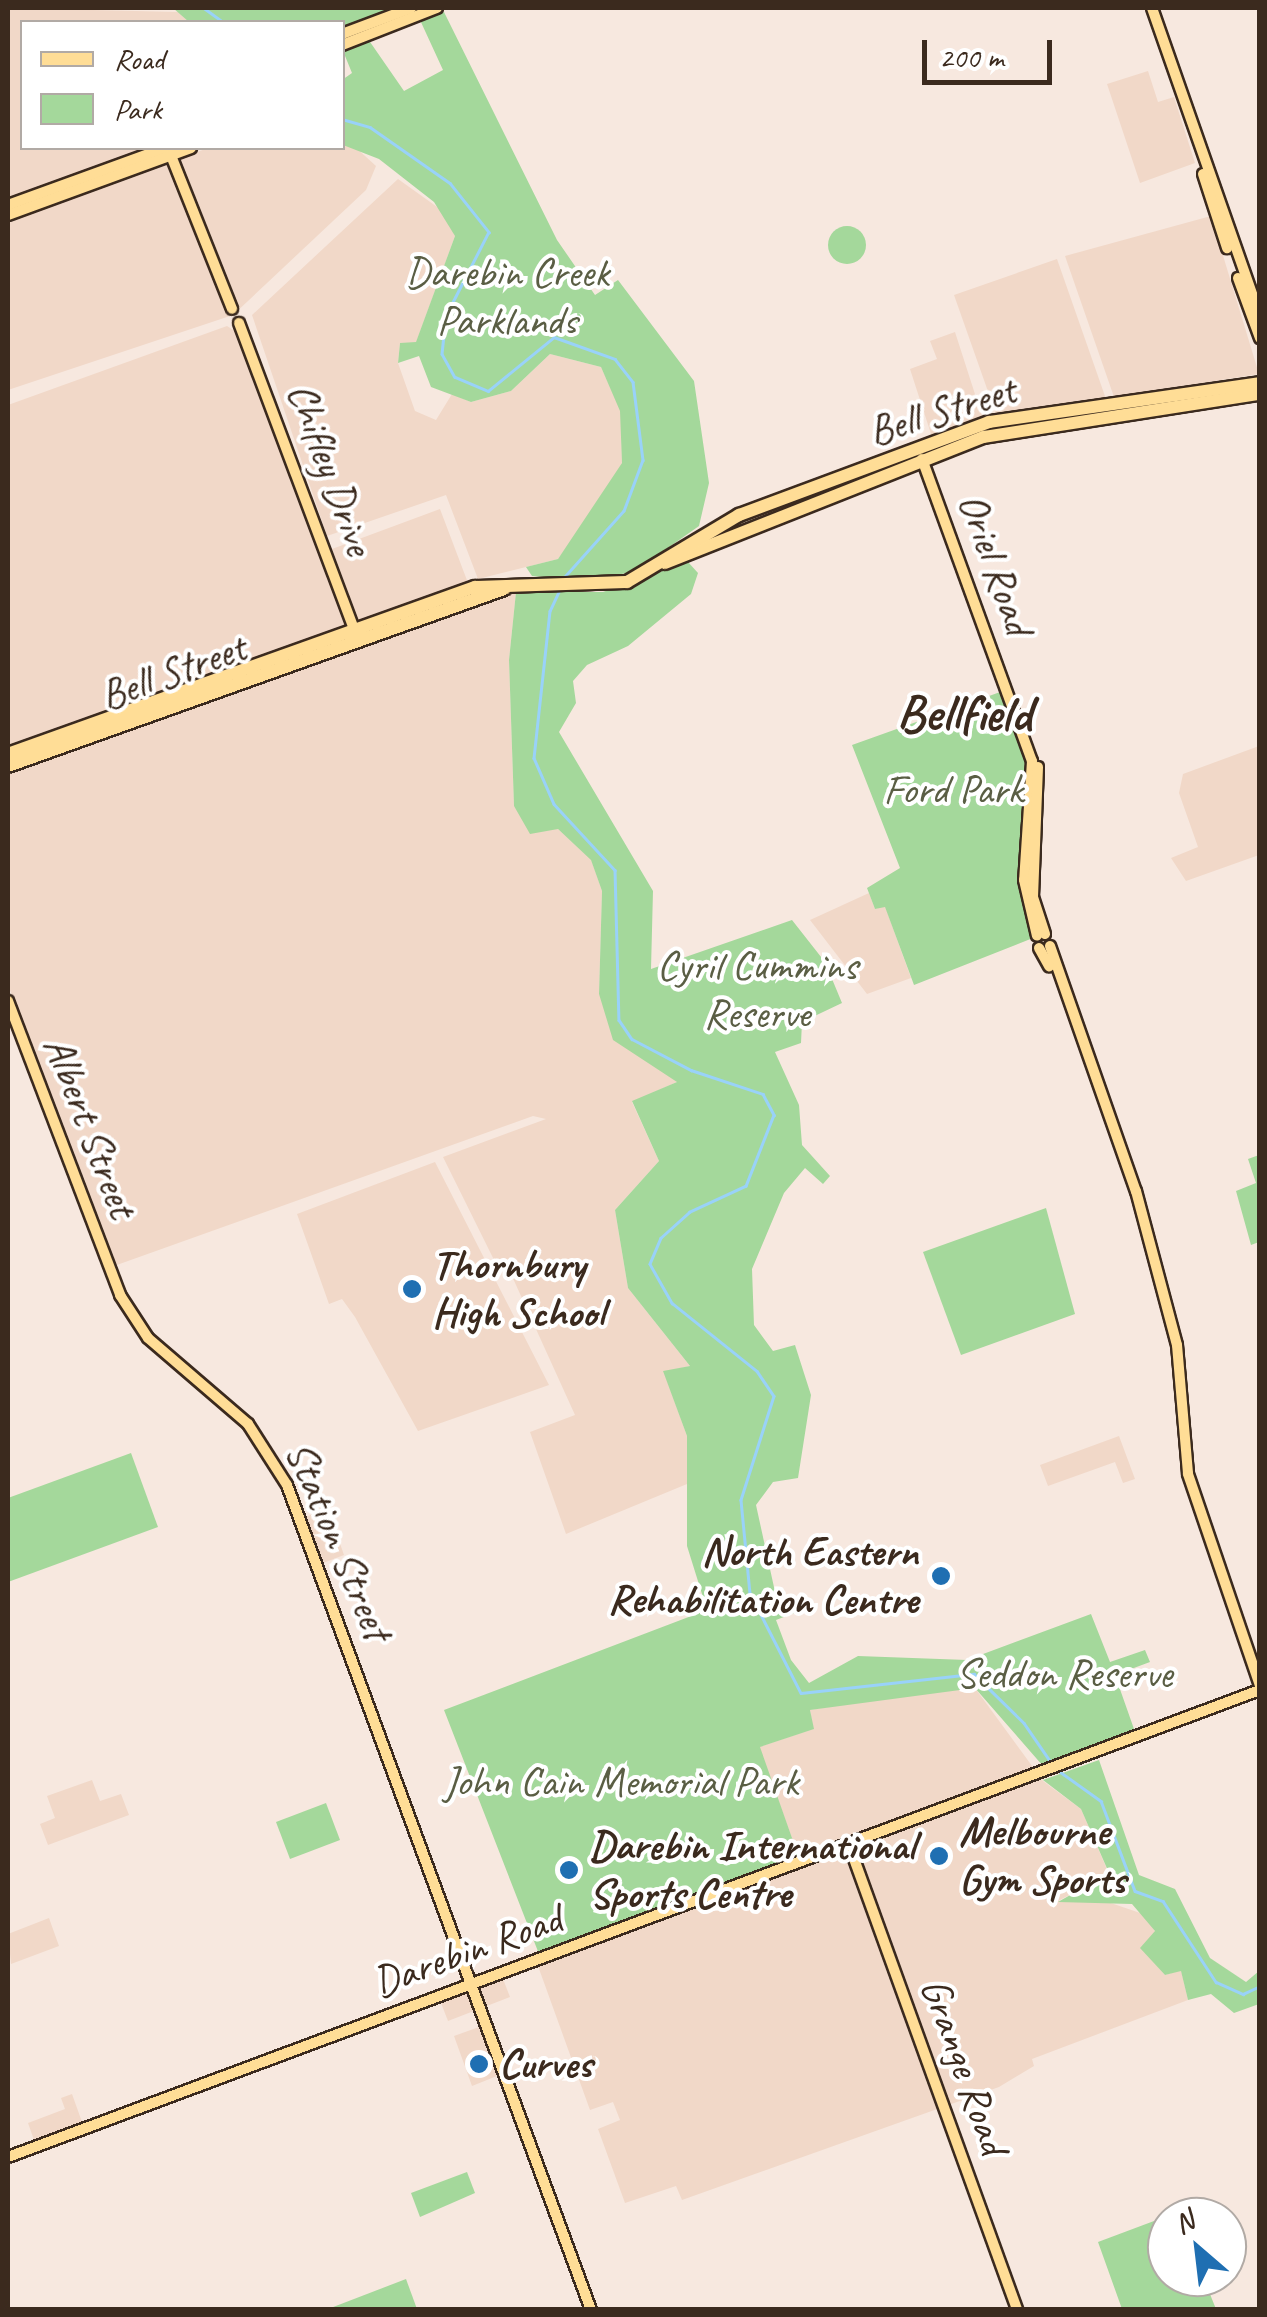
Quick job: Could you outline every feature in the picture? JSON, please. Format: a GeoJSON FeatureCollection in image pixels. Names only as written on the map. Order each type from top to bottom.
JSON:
{"type":"FeatureCollection","features":[{"type":"Feature","properties":{"kind":"highway","name":"Bell Street"},"geometry":{"type":"LineString","coordinates":[[8,766],[58,742],[356,635],[531,583],[589,588],[628,582],[765,512],[923,453],[1001,419],[1258,385]]}},
{"type":"Feature","properties":{"kind":"highway","name":"Bell Street"},"geometry":{"type":"LineString","coordinates":[[8,754],[58,742]]}},
{"type":"Feature","properties":{"kind":"main road"},"geometry":{"type":"LineString","coordinates":[[345,33],[411,8]]}},
{"type":"Feature","properties":{"kind":"main road"},"geometry":{"type":"LineString","coordinates":[[345,43],[437,8]]}},
{"type":"Feature","properties":{"kind":"main road"},"geometry":{"type":"LineString","coordinates":[[1152,8],[1260,338]]}},
{"type":"Feature","properties":{"kind":"main road"},"geometry":{"type":"LineString","coordinates":[[168,150],[178,170]]}},
{"type":"Feature","properties":{"kind":"main road"},"geometry":{"type":"LineString","coordinates":[[8,215],[156,162],[168,150]]}},
{"type":"Feature","properties":{"kind":"main road"},"geometry":{"type":"LineString","coordinates":[[8,205],[168,150]]}},
{"type":"Feature","properties":{"kind":"main road"},"geometry":{"type":"LineString","coordinates":[[178,170],[193,150]]}},
{"type":"Feature","properties":{"kind":"main road"},"geometry":{"type":"LineString","coordinates":[[156,162],[178,170]]}},
{"type":"Feature","properties":{"kind":"main road","name":"Chifley Drive"},"geometry":{"type":"LineString","coordinates":[[178,170],[232,309],[242,314],[238,322],[356,635]]}},
{"type":"Feature","properties":{"kind":"main road"},"geometry":{"type":"LineString","coordinates":[[1220,215],[1260,316]]}},
{"type":"Feature","properties":{"kind":"main road","name":"Oriel Road"},"geometry":{"type":"LineString","coordinates":[[923,453],[1032,761],[1024,880],[1127,1172],[1178,1381],[1189,1479],[1260,1688]]}},
{"type":"Feature","properties":{"kind":"main road","name":"Albert Street"},"geometry":{"type":"LineString","coordinates":[[8,1001],[108,1277]]}},
{"type":"Feature","properties":{"kind":"main road","name":"Albert Street"},"geometry":{"type":"LineString","coordinates":[[8,1020],[108,1277]]}},
{"type":"Feature","properties":{"kind":"main road","name":"Station Street"},"geometry":{"type":"LineString","coordinates":[[108,1277],[142,1340],[240,1425],[274,1472],[469,1984]]}},
{"type":"Feature","properties":{"kind":"main road"},"geometry":{"type":"LineString","coordinates":[[1236,1699],[1251,1688],[1254,1672]]}},
{"type":"Feature","properties":{"kind":"main road","name":"Darebin Road"},"geometry":{"type":"LineString","coordinates":[[8,2157],[834,1851],[1260,1688]]}},
{"type":"Feature","properties":{"kind":"main road","name":"Station Street"},"geometry":{"type":"LineString","coordinates":[[409,1822],[591,2310]]}},
{"type":"Feature","properties":{"kind":"main road","name":"Grange Road"},"geometry":{"type":"LineString","coordinates":[[849,1845],[1017,2310]]}},
{"type":"Feature","properties":{"kind":"main road"},"geometry":{"type":"LineString","coordinates":[[834,1851],[860,1874]]}},
{"type":"Feature","properties":{"kind":"main road"},"geometry":{"type":"LineString","coordinates":[[462,1958],[485,1978]]}},
{"type":"Feature","properties":{"kind":"shaded area"},"geometry":{"type":"Polygon","coordinates":[[[8,8],[178,12],[187,20],[20,20],[20,150],[144,150],[8,200],[8,8]]]}},
{"type":"Feature","properties":{"kind":"shaded area"},"geometry":{"type":"Polygon","coordinates":[[[1148,71],[1158,102],[1174,97],[1195,163],[1140,183],[1107,84],[1148,71]]]}},
{"type":"Feature","properties":{"kind":"shaded area"},"geometry":{"type":"Polygon","coordinates":[[[345,145],[353,145],[376,166],[366,190],[233,315],[8,390],[8,222],[203,150],[345,150],[345,145]]]}},
{"type":"Feature","properties":{"kind":"shaded area"},"geometry":{"type":"Polygon","coordinates":[[[398,179],[447,214],[455,236],[416,343],[400,343],[398,363],[415,411],[436,420],[452,394],[471,402],[511,391],[550,354],[601,367],[621,411],[622,463],[613,485],[558,559],[478,579],[446,495],[327,536],[252,315],[398,179]]]}},
{"type":"Feature","properties":{"kind":"shaded area"},"geometry":{"type":"Polygon","coordinates":[[[1211,216],[1259,374],[1114,397],[1065,256],[1211,216]]]}},
{"type":"Feature","properties":{"kind":"shaded area"},"geometry":{"type":"Polygon","coordinates":[[[1057,259],[1106,399],[997,417],[954,295],[1057,259]]]}},
{"type":"Feature","properties":{"kind":"shaded area"},"geometry":{"type":"Polygon","coordinates":[[[227,326],[238,333],[350,627],[8,749],[8,405],[227,326]]]}},
{"type":"Feature","properties":{"kind":"shaded area"},"geometry":{"type":"Polygon","coordinates":[[[955,332],[983,419],[932,437],[910,369],[937,359],[930,341],[955,332]]]}},
{"type":"Feature","properties":{"kind":"shaded area"},"geometry":{"type":"Polygon","coordinates":[[[440,509],[468,583],[359,623],[332,549],[440,509]]]}},
{"type":"Feature","properties":{"kind":"shaded area"},"geometry":{"type":"Polygon","coordinates":[[[516,592],[509,660],[514,806],[558,829],[591,859],[602,891],[599,994],[677,1082],[632,1102],[659,1161],[615,1210],[628,1288],[690,1366],[664,1372],[687,1436],[687,1484],[566,1534],[530,1432],[575,1415],[511,1274],[497,1266],[443,1157],[546,1119],[533,1116],[114,1266],[8,985],[8,772],[516,592]]]}},
{"type":"Feature","properties":{"kind":"shaded area"},"geometry":{"type":"Polygon","coordinates":[[[1259,746],[1259,855],[1186,881],[1171,858],[1198,847],[1179,793],[1183,774],[1259,746]]]}},
{"type":"Feature","properties":{"kind":"shaded area"},"geometry":{"type":"Polygon","coordinates":[[[869,893],[875,909],[885,906],[911,978],[867,994],[810,920],[869,893]]]}},
{"type":"Feature","properties":{"kind":"shaded area","name":"Thornbury High School"},"geometry":{"type":"Polygon","coordinates":[[[435,1162],[549,1385],[418,1431],[355,1317],[342,1299],[329,1304],[297,1214],[435,1162]]]}},
{"type":"Feature","properties":{"kind":"shaded area"},"geometry":{"type":"Polygon","coordinates":[[[1119,1436],[1135,1479],[1123,1483],[1115,1462],[1048,1486],[1040,1465],[1119,1436]]]}},
{"type":"Feature","properties":{"kind":"shaded area"},"geometry":{"type":"Polygon","coordinates":[[[328,1509],[344,1555],[323,1563],[305,1517],[328,1509]]]}},
{"type":"Feature","properties":{"kind":"shaded area"},"geometry":{"type":"Polygon","coordinates":[[[938,1688],[975,1688],[1043,1781],[1081,1809],[1109,1874],[1058,1901],[1099,1899],[1149,1916],[1155,1932],[1141,1948],[1165,1975],[1181,1970],[1188,2000],[1032,2059],[1034,2066],[999,2087],[682,2200],[676,2186],[625,2203],[598,2129],[620,2120],[613,2102],[590,2110],[538,1966],[802,1866],[759,1747],[813,1729],[810,1710],[938,1688]]]}},
{"type":"Feature","properties":{"kind":"shaded area"},"geometry":{"type":"Polygon","coordinates":[[[92,1780],[100,1801],[121,1794],[129,1815],[48,1845],[40,1824],[55,1818],[47,1796],[92,1780]]]}},
{"type":"Feature","properties":{"kind":"shaded area"},"geometry":{"type":"Polygon","coordinates":[[[49,1918],[59,1946],[11,1964],[8,1934],[49,1918]]]}},
{"type":"Feature","properties":{"kind":"shaded area"},"geometry":{"type":"Polygon","coordinates":[[[503,1979],[510,1997],[448,2021],[441,2003],[503,1979]]]}},
{"type":"Feature","properties":{"kind":"shaded area"},"geometry":{"type":"Polygon","coordinates":[[[479,2027],[497,2076],[472,2086],[454,2036],[479,2027]]]}},
{"type":"Feature","properties":{"kind":"shaded area"},"geometry":{"type":"Polygon","coordinates":[[[72,2094],[82,2122],[34,2140],[28,2123],[65,2109],[61,2098],[72,2094]]]}},
{"type":"Feature","properties":{"kind":"green space"},"geometry":{"type":"Polygon","coordinates":[[[173,8],[405,8],[345,32],[345,20],[187,20],[173,8]]]}},
{"type":"Feature","properties":{"kind":"green space","name":"Darebin Creek Parklands"},"geometry":{"type":"Polygon","coordinates":[[[444,12],[557,240],[595,295],[618,280],[694,381],[709,483],[699,526],[635,571],[591,581],[532,576],[526,567],[558,559],[622,463],[620,411],[601,367],[550,354],[511,391],[471,402],[431,387],[419,356],[398,363],[400,343],[416,342],[455,236],[434,202],[379,159],[345,146],[345,78],[352,73],[345,50],[368,39],[404,91],[443,70],[420,20],[444,12]]]}},
{"type":"Feature","properties":{"kind":"green space"},"geometry":{"type":"Polygon","coordinates":[[[847,226],[861,231],[866,245],[861,259],[847,264],[833,259],[828,245],[833,231],[847,226]]]}},
{"type":"Feature","properties":{"kind":"green space"},"geometry":{"type":"Polygon","coordinates":[[[688,562],[698,573],[691,594],[628,646],[587,665],[573,681],[576,703],[559,732],[653,891],[651,969],[792,920],[825,962],[842,1003],[802,1022],[801,1043],[775,1052],[799,1105],[802,1145],[830,1176],[823,1184],[805,1168],[784,1193],[752,1269],[754,1325],[773,1351],[795,1345],[811,1395],[798,1478],[773,1482],[756,1505],[779,1610],[800,1604],[802,1610],[776,1620],[791,1660],[809,1683],[858,1656],[967,1660],[1091,1614],[1110,1662],[1145,1650],[1150,1662],[1115,1675],[1134,1729],[1043,1766],[975,1688],[810,1710],[814,1729],[760,1747],[798,1855],[539,1954],[444,1710],[707,1610],[687,1546],[687,1436],[663,1371],[690,1366],[628,1288],[615,1210],[659,1161],[632,1101],[677,1082],[613,1040],[599,994],[602,891],[591,860],[558,829],[530,834],[514,806],[509,660],[516,592],[603,592],[688,562]]]}},
{"type":"Feature","properties":{"kind":"green space","name":"Ford Park"},"geometry":{"type":"Polygon","coordinates":[[[1003,691],[1028,763],[1033,938],[914,985],[885,907],[875,909],[867,888],[900,868],[852,745],[1003,691]]]}},
{"type":"Feature","properties":{"kind":"green space"},"geometry":{"type":"Polygon","coordinates":[[[1259,1155],[1259,1242],[1251,1245],[1236,1191],[1256,1183],[1248,1159],[1259,1155]]]}},
{"type":"Feature","properties":{"kind":"green space"},"geometry":{"type":"Polygon","coordinates":[[[1046,1208],[1075,1314],[961,1355],[923,1252],[1046,1208]]]}},
{"type":"Feature","properties":{"kind":"green space"},"geometry":{"type":"Polygon","coordinates":[[[131,1453],[158,1527],[8,1582],[8,1498],[131,1453]]]}},
{"type":"Feature","properties":{"kind":"green space"},"geometry":{"type":"Polygon","coordinates":[[[1099,1760],[1139,1875],[1175,1889],[1210,1958],[1246,1982],[1259,1971],[1259,2004],[1234,2013],[1211,1994],[1188,2000],[1181,1971],[1165,1975],[1140,1948],[1155,1931],[1132,1904],[1058,1902],[1109,1873],[1081,1809],[1043,1780],[1099,1760]]]}},
{"type":"Feature","properties":{"kind":"green space"},"geometry":{"type":"Polygon","coordinates":[[[326,1803],[340,1840],[290,1859],[276,1822],[326,1803]]]}},
{"type":"Feature","properties":{"kind":"green space"},"geometry":{"type":"Polygon","coordinates":[[[467,2172],[475,2193],[420,2217],[411,2193],[467,2172]]]}},
{"type":"Feature","properties":{"kind":"green space"},"geometry":{"type":"Polygon","coordinates":[[[1147,2224],[1147,2297],[1211,2297],[1216,2309],[1122,2309],[1098,2242],[1147,2224]]]}},
{"type":"Feature","properties":{"kind":"green space"},"geometry":{"type":"Polygon","coordinates":[[[406,2279],[417,2309],[328,2309],[406,2279]]]}},
{"type":"Feature","properties":{"kind":"waterway"},"geometry":{"type":"LineString","coordinates":[[204,8],[220,20]]}},
{"type":"Feature","properties":{"kind":"waterway"},"geometry":{"type":"LineString","coordinates":[[345,120],[370,127],[450,183],[489,232],[446,316],[442,354],[455,377],[488,391],[554,337],[615,359],[633,382],[643,460],[624,511],[564,578]]}},
{"type":"Feature","properties":{"kind":"waterway"},"geometry":{"type":"LineString","coordinates":[[560,590],[550,611],[534,758],[554,804],[615,870],[619,1020],[632,1039],[691,1070],[763,1094],[774,1115],[746,1186],[690,1212],[661,1238],[650,1264],[672,1303],[757,1371],[774,1396],[741,1500],[750,1593],[801,1693],[974,1674],[1024,1723],[1053,1765]]}},
{"type":"Feature","properties":{"kind":"waterway"},"geometry":{"type":"LineString","coordinates":[[1059,1771],[1101,1801],[1135,1891],[1163,1901],[1216,1982],[1243,1994],[1260,1986]]}},
{"type":"Feature","properties":{"kind":"place","name":"Thornbury High School"},"geometry":{"type":"Point","coordinates":[412,1289]}},
{"type":"Feature","properties":{"kind":"place","name":"North Eastern Rehabilitation Centre"},"geometry":{"type":"Point","coordinates":[941,1576]}},
{"type":"Feature","properties":{"kind":"place","name":"Melbourne Gym Sports"},"geometry":{"type":"Point","coordinates":[939,1856]}},
{"type":"Feature","properties":{"kind":"place","name":"Darebin International Sports Centre"},"geometry":{"type":"Point","coordinates":[569,1870]}},
{"type":"Feature","properties":{"kind":"place","name":"Curves"},"geometry":{"type":"Point","coordinates":[479,2064]}},
{"type":"Feature","properties":{"kind":"district","name":"Bellfield"},"geometry":{"type":"Point","coordinates":[964,714]}},
{"type":"Feature","properties":{"kind":"park label","name":"Cyril Cummins Reserve"},"geometry":{"type":"Point","coordinates":[757,990]}},
{"type":"Feature","properties":{"kind":"park label","name":"Seddon Reserve"},"geometry":{"type":"Point","coordinates":[1064,1674]}},
{"type":"Feature","properties":{"kind":"park label","name":"John Cain Memorial Park"},"geometry":{"type":"Point","coordinates":[621,1782]}}]}
